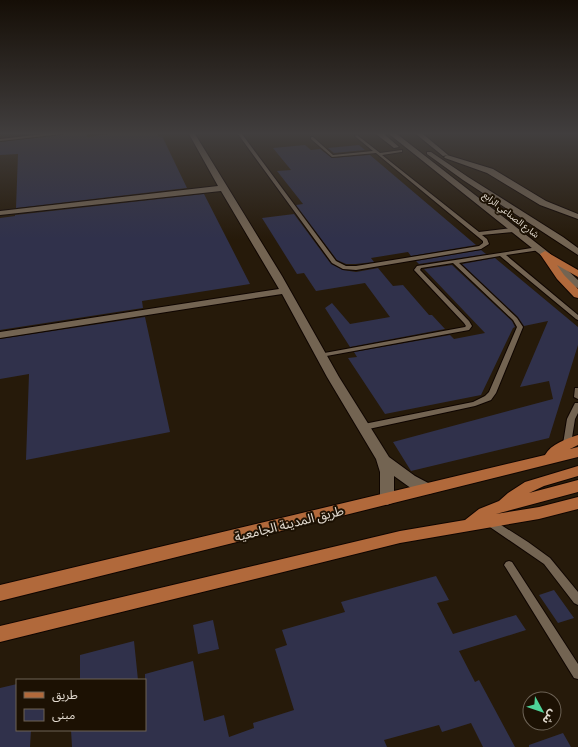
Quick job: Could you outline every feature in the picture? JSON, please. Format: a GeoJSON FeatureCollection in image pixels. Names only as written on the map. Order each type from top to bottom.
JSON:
{"type":"FeatureCollection","features":[{"type":"Feature","properties":{"kind":"main road"},"geometry":{"type":"LineString","coordinates":[[541,251],[578,274]]}},
{"type":"Feature","properties":{"kind":"main road"},"geometry":{"type":"LineString","coordinates":[[541,251],[560,277],[578,295]]}},
{"type":"Feature","properties":{"kind":"main road"},"geometry":{"type":"LineString","coordinates":[[566,266],[578,270]]}},
{"type":"Feature","properties":{"kind":"main road","name":"طريق المدينة الجامعية"},"geometry":{"type":"LineString","coordinates":[[0,593],[546,460],[574,445]]}},
{"type":"Feature","properties":{"kind":"main road"},"geometry":{"type":"LineString","coordinates":[[504,505],[523,488],[535,483],[578,471]]}},
{"type":"Feature","properties":{"kind":"main road"},"geometry":{"type":"LineString","coordinates":[[471,524],[484,513],[504,505],[578,486]]}},
{"type":"Feature","properties":{"kind":"main road"},"geometry":{"type":"LineString","coordinates":[[0,634],[400,537],[539,513],[578,503]]}},
{"type":"Feature","properties":{"kind":"main road"},"geometry":{"type":"LineString","coordinates":[[539,513],[578,512]]}},
{"type":"Feature","properties":{"kind":"street"},"geometry":{"type":"LineString","coordinates":[[212,169],[383,459],[387,472],[387,499]]}},
{"type":"Feature","properties":{"kind":"street"},"geometry":{"type":"LineString","coordinates":[[427,169],[465,191]]}},
{"type":"Feature","properties":{"kind":"street","name":"شارع الصناعي الرابع"},"geometry":{"type":"LineString","coordinates":[[437,169],[541,251],[578,285]]}},
{"type":"Feature","properties":{"kind":"street","name":"شارع الصناعي الرابع"},"geometry":{"type":"LineString","coordinates":[[451,169],[521,213],[578,252]]}},
{"type":"Feature","properties":{"kind":"street"},"geometry":{"type":"LineString","coordinates":[[461,169],[488,193]]}},
{"type":"Feature","properties":{"kind":"street"},"geometry":{"type":"LineString","coordinates":[[483,169],[490,171],[543,203],[578,217]]}},
{"type":"Feature","properties":{"kind":"street"},"geometry":{"type":"LineString","coordinates":[[0,213],[223,188]]}},
{"type":"Feature","properties":{"kind":"street"},"geometry":{"type":"LineString","coordinates":[[0,335],[285,291]]}},
{"type":"Feature","properties":{"kind":"street"},"geometry":{"type":"LineString","coordinates":[[383,459],[406,477],[427,489]]}},
{"type":"Feature","properties":{"kind":"lane"},"geometry":{"type":"LineString","coordinates":[[266,169],[334,262],[341,266],[356,268],[484,246],[486,244],[485,240],[478,234],[397,169]]}},
{"type":"Feature","properties":{"kind":"lane"},"geometry":{"type":"LineString","coordinates":[[478,234],[513,230]]}},
{"type":"Feature","properties":{"kind":"lane"},"geometry":{"type":"LineString","coordinates":[[321,355],[468,329],[469,326],[467,322],[417,270],[423,266],[454,261],[501,254],[541,251]]}},
{"type":"Feature","properties":{"kind":"lane"},"geometry":{"type":"LineString","coordinates":[[501,254],[578,318]]}},
{"type":"Feature","properties":{"kind":"lane"},"geometry":{"type":"LineString","coordinates":[[364,427],[475,404],[482,402],[492,393],[520,328],[515,319],[454,261]]}},
{"type":"Feature","properties":{"kind":"lane"},"geometry":{"type":"LineString","coordinates":[[578,390],[578,397]]}},
{"type":"Feature","properties":{"kind":"lane"},"geometry":{"type":"LineString","coordinates":[[574,445],[571,420],[578,405]]}},
{"type":"Feature","properties":{"kind":"lane"},"geometry":{"type":"LineString","coordinates":[[490,522],[547,561],[578,600]]}},
{"type":"Feature","properties":{"kind":"lane"},"geometry":{"type":"LineString","coordinates":[[509,565],[578,674]]}},
{"type":"Feature","properties":{"kind":"building"},"geometry":{"type":"Polygon","coordinates":[[[17,169],[178,169],[187,188],[16,208],[17,169]]]}},
{"type":"Feature","properties":{"kind":"building"},"geometry":{"type":"Polygon","coordinates":[[[290,169],[386,169],[476,245],[411,256],[408,252],[371,258],[374,262],[346,264],[337,260],[296,205],[303,204],[277,171],[291,170],[290,169]]]}},
{"type":"Feature","properties":{"kind":"building"},"geometry":{"type":"Polygon","coordinates":[[[204,194],[250,284],[142,301],[143,308],[0,330],[0,218],[15,215],[204,194]]]}},
{"type":"Feature","properties":{"kind":"building"},"geometry":{"type":"Polygon","coordinates":[[[294,214],[331,264],[343,270],[356,272],[378,268],[393,286],[403,285],[429,315],[432,315],[445,329],[350,347],[325,308],[332,303],[350,324],[390,317],[365,283],[316,291],[304,273],[297,274],[262,218],[294,214]]]}},
{"type":"Feature","properties":{"kind":"building"},"geometry":{"type":"Polygon","coordinates":[[[481,250],[486,254],[419,264],[416,261],[481,250]]]}},
{"type":"Feature","properties":{"kind":"building"},"geometry":{"type":"Polygon","coordinates":[[[495,258],[578,327],[578,345],[549,438],[411,471],[393,442],[553,399],[549,381],[520,387],[548,321],[524,326],[518,317],[462,264],[495,258]]]}},
{"type":"Feature","properties":{"kind":"building"},"geometry":{"type":"Polygon","coordinates":[[[452,265],[512,321],[515,327],[513,328],[481,395],[385,414],[348,358],[357,357],[354,352],[450,335],[454,339],[485,333],[424,269],[452,265]]]}},
{"type":"Feature","properties":{"kind":"building"},"geometry":{"type":"Polygon","coordinates":[[[145,317],[170,432],[26,460],[29,374],[0,379],[0,339],[145,317]]]}},
{"type":"Feature","properties":{"kind":"building"},"geometry":{"type":"Polygon","coordinates":[[[436,576],[449,600],[437,603],[453,634],[516,615],[526,630],[459,651],[475,682],[479,680],[515,747],[483,747],[471,723],[442,732],[439,725],[384,740],[387,747],[72,747],[71,731],[146,731],[145,674],[193,661],[204,721],[224,715],[229,737],[254,728],[253,723],[294,710],[275,649],[287,645],[282,630],[345,612],[341,602],[436,576]]]}},
{"type":"Feature","properties":{"kind":"building"},"geometry":{"type":"Polygon","coordinates":[[[554,590],[574,618],[558,623],[539,595],[554,590]]]}},
{"type":"Feature","properties":{"kind":"building"},"geometry":{"type":"Polygon","coordinates":[[[213,620],[219,649],[198,654],[193,625],[213,620]]]}},
{"type":"Feature","properties":{"kind":"building"},"geometry":{"type":"Polygon","coordinates":[[[134,641],[138,679],[80,679],[80,655],[134,641]]]}},
{"type":"Feature","properties":{"kind":"building"},"geometry":{"type":"Polygon","coordinates":[[[16,684],[16,731],[31,731],[30,747],[0,747],[0,688],[16,684]]]}},
{"type":"Feature","properties":{"kind":"building"},"geometry":{"type":"Polygon","coordinates":[[[563,733],[571,747],[529,747],[529,745],[563,733]]]}}]}
